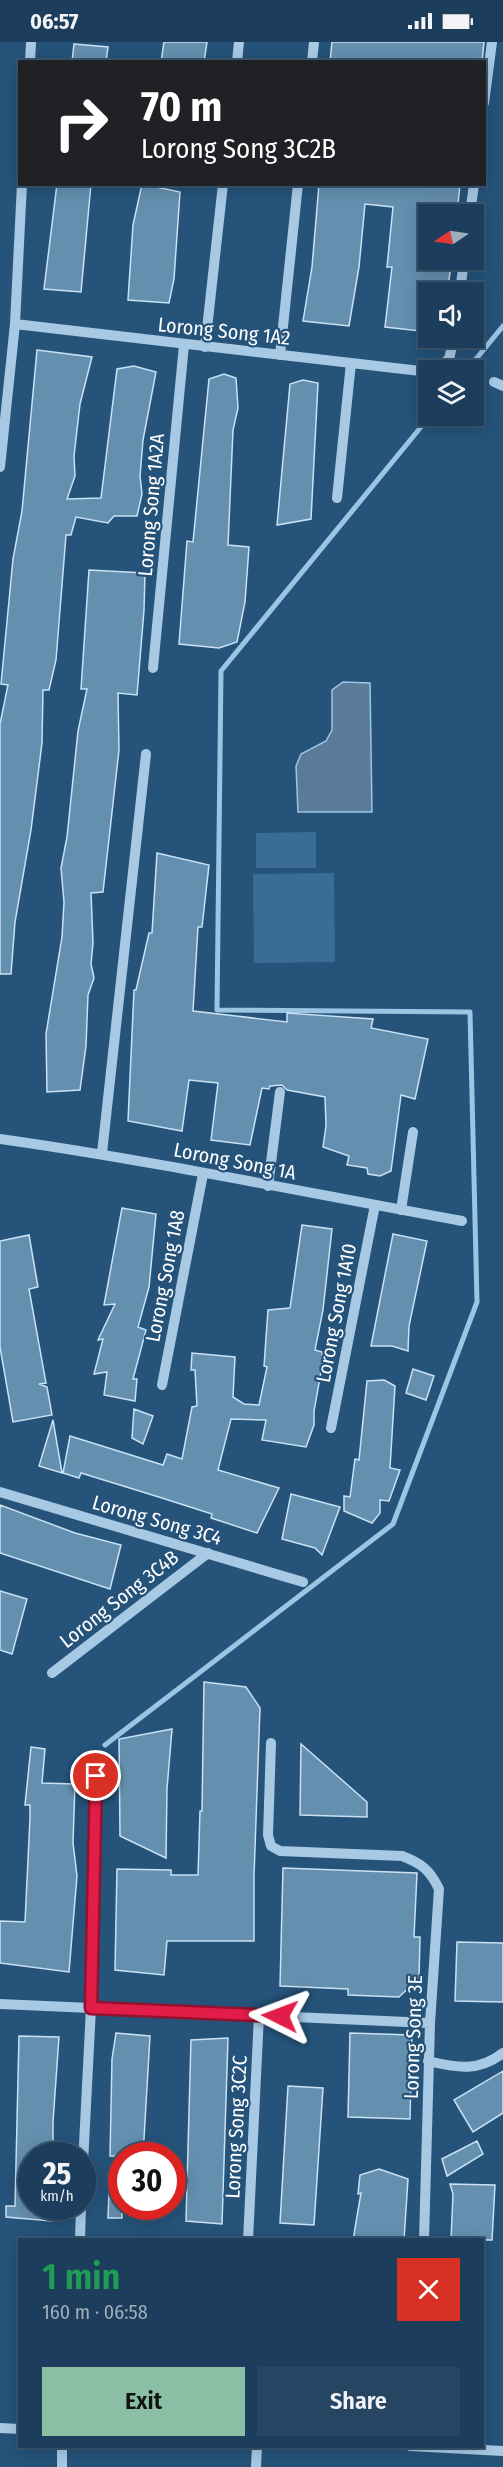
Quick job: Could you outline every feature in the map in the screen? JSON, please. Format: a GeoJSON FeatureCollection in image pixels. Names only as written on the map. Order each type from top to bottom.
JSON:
{"type":"FeatureCollection","features":[{"type":"Feature","properties":{"kind":"street"},"geometry":{"type":"LineString","coordinates":[[30,60],[31,42]]}},
{"type":"Feature","properties":{"kind":"street"},"geometry":{"type":"LineString","coordinates":[[237,60],[239,42]]}},
{"type":"Feature","properties":{"kind":"street"},"geometry":{"type":"LineString","coordinates":[[312,60],[314,42]]}},
{"type":"Feature","properties":{"kind":"street"},"geometry":{"type":"LineString","coordinates":[[486,88],[492,42]]}},
{"type":"Feature","properties":{"kind":"street"},"geometry":{"type":"LineString","coordinates":[[0,467],[15,324],[22,186]]}},
{"type":"Feature","properties":{"kind":"street"},"geometry":{"type":"LineString","coordinates":[[205,347],[223,186]]}},
{"type":"Feature","properties":{"kind":"street"},"geometry":{"type":"LineString","coordinates":[[280,355],[298,186]]}},
{"type":"Feature","properties":{"kind":"street"},"geometry":{"type":"LineString","coordinates":[[471,204],[474,186]]}},
{"type":"Feature","properties":{"kind":"street","name":"Lorong Song 1A2"},"geometry":{"type":"LineString","coordinates":[[15,324],[418,371]]}},
{"type":"Feature","properties":{"kind":"street","name":"Lorong Song 1A2A"},"geometry":{"type":"LineString","coordinates":[[153,668],[184,345]]}},
{"type":"Feature","properties":{"kind":"street"},"geometry":{"type":"LineString","coordinates":[[338,498],[351,363]]}},
{"type":"Feature","properties":{"kind":"street"},"geometry":{"type":"LineString","coordinates":[[102,1153],[146,754]]}},
{"type":"Feature","properties":{"kind":"street"},"geometry":{"type":"LineString","coordinates":[[268,1186],[280,1092]]}},
{"type":"Feature","properties":{"kind":"street"},"geometry":{"type":"LineString","coordinates":[[401,1210],[413,1132]]}},
{"type":"Feature","properties":{"kind":"street","name":"Lorong Song 1A"},"geometry":{"type":"LineString","coordinates":[[0,1139],[102,1153],[203,1174],[462,1221]]}},
{"type":"Feature","properties":{"kind":"street","name":"Lorong Song 1A8"},"geometry":{"type":"LineString","coordinates":[[162,1385],[203,1174]]}},
{"type":"Feature","properties":{"kind":"street","name":"Lorong Song 1A10"},"geometry":{"type":"LineString","coordinates":[[332,1428],[375,1205]]}},
{"type":"Feature","properties":{"kind":"street","name":"Lorong Song 3C4"},"geometry":{"type":"LineString","coordinates":[[0,1492],[303,1582]]}},
{"type":"Feature","properties":{"kind":"street","name":"Lorong Song 3C4B"},"geometry":{"type":"LineString","coordinates":[[52,1673],[208,1553]]}},
{"type":"Feature","properties":{"kind":"street","name":"Lorong Song 3E"},"geometry":{"type":"LineString","coordinates":[[272,1743],[268,1835],[271,1846],[280,1851],[402,1856],[421,1863],[432,1874],[439,1889],[428,2061],[424,2238]]}},
{"type":"Feature","properties":{"kind":"street"},"geometry":{"type":"LineString","coordinates":[[84,2142],[91,2008],[96,1776]]}},
{"type":"Feature","properties":{"kind":"street"},"geometry":{"type":"LineString","coordinates":[[0,2004],[430,2023]]}},
{"type":"Feature","properties":{"kind":"street","name":"Lorong Song 3C2C"},"geometry":{"type":"LineString","coordinates":[[249,2238],[259,2015]]}},
{"type":"Feature","properties":{"kind":"street"},"geometry":{"type":"LineString","coordinates":[[428,2061],[460,2069],[489,2064],[503,2053]]}},
{"type":"Feature","properties":{"kind":"street"},"geometry":{"type":"LineString","coordinates":[[80,2238],[81,2220]]}},
{"type":"Feature","properties":{"kind":"street"},"geometry":{"type":"LineString","coordinates":[[0,2428],[18,2429]]}},
{"type":"Feature","properties":{"kind":"street"},"geometry":{"type":"LineString","coordinates":[[62,2448],[62,2467]]}},
{"type":"Feature","properties":{"kind":"street"},"geometry":{"type":"LineString","coordinates":[[256,2467],[257,2448]]}},
{"type":"Feature","properties":{"kind":"street"},"geometry":{"type":"LineString","coordinates":[[435,2448],[503,2451]]}},
{"type":"Feature","properties":{"kind":"shaded area"},"geometry":{"type":"Polygon","coordinates":[[[343,682],[370,683],[372,812],[298,812],[296,766],[301,754],[326,741],[332,730],[332,690],[343,682]]]}},
{"type":"Feature","properties":{"kind":"shaded area"},"geometry":{"type":"Polygon","coordinates":[[[316,832],[316,868],[256,868],[256,833],[316,832]]]}},
{"type":"Feature","properties":{"kind":"shaded area"},"geometry":{"type":"Polygon","coordinates":[[[334,873],[335,962],[254,963],[253,874],[334,873]]]}},
{"type":"Feature","properties":{"kind":"building"},"geometry":{"type":"Polygon","coordinates":[[[164,42],[207,42],[204,60],[161,60],[164,42]]]}},
{"type":"Feature","properties":{"kind":"building"},"geometry":{"type":"Polygon","coordinates":[[[332,42],[484,42],[482,60],[330,60],[332,42]]]}},
{"type":"Feature","properties":{"kind":"building"},"geometry":{"type":"Polygon","coordinates":[[[74,44],[108,47],[106,60],[72,60],[74,44]]]}},
{"type":"Feature","properties":{"kind":"building"},"geometry":{"type":"Polygon","coordinates":[[[57,186],[91,186],[81,292],[44,289],[57,186]]]}},
{"type":"Feature","properties":{"kind":"building"},"geometry":{"type":"Polygon","coordinates":[[[142,186],[180,192],[174,279],[169,303],[128,300],[133,225],[142,186]]]}},
{"type":"Feature","properties":{"kind":"building"},"geometry":{"type":"Polygon","coordinates":[[[319,186],[460,186],[458,204],[418,204],[418,270],[450,270],[449,282],[418,282],[418,331],[385,327],[392,267],[387,267],[393,207],[365,204],[359,267],[349,326],[303,321],[312,267],[319,186]]]}},
{"type":"Feature","properties":{"kind":"building"},"geometry":{"type":"Polygon","coordinates":[[[37,350],[92,357],[80,404],[74,456],[75,476],[67,499],[101,498],[117,369],[134,366],[156,372],[143,440],[140,476],[142,494],[137,516],[114,516],[108,523],[76,517],[71,535],[66,535],[56,660],[49,690],[43,690],[42,743],[31,830],[15,922],[11,974],[0,974],[0,724],[8,685],[1,684],[13,559],[22,511],[37,350]]]}},
{"type":"Feature","properties":{"kind":"building"},"geometry":{"type":"Polygon","coordinates":[[[224,374],[236,378],[238,408],[233,430],[228,545],[249,547],[245,602],[237,642],[219,648],[179,644],[187,541],[193,542],[209,379],[224,374]]]}},
{"type":"Feature","properties":{"kind":"building"},"geometry":{"type":"Polygon","coordinates":[[[303,380],[318,383],[311,519],[277,525],[290,384],[303,380]]]}},
{"type":"Feature","properties":{"kind":"building"},"geometry":{"type":"Polygon","coordinates":[[[89,570],[145,573],[144,610],[137,695],[118,693],[119,750],[103,892],[91,893],[93,943],[91,964],[94,978],[88,995],[86,1046],[80,1090],[47,1092],[46,1034],[62,937],[64,902],[61,868],[67,837],[78,731],[87,689],[81,689],[89,570]]]}},
{"type":"Feature","properties":{"kind":"building"},"geometry":{"type":"Polygon","coordinates":[[[157,853],[209,865],[202,927],[198,927],[193,1011],[287,1022],[287,1013],[373,1019],[371,1028],[428,1039],[415,1099],[401,1095],[391,1171],[380,1176],[368,1174],[367,1168],[347,1165],[349,1156],[323,1147],[326,1126],[325,1097],[287,1090],[282,1085],[270,1086],[269,1089],[262,1088],[250,1145],[211,1140],[218,1083],[189,1080],[182,1131],[128,1121],[134,990],[136,990],[149,933],[152,933],[157,853]]]}},
{"type":"Feature","properties":{"kind":"building"},"geometry":{"type":"Polygon","coordinates":[[[122,1208],[156,1214],[149,1287],[138,1327],[146,1330],[133,1379],[137,1379],[135,1401],[104,1395],[107,1372],[94,1374],[103,1339],[98,1340],[115,1304],[104,1305],[122,1208]]]}},
{"type":"Feature","properties":{"kind":"building"},"geometry":{"type":"Polygon","coordinates":[[[302,1225],[332,1229],[323,1310],[315,1350],[322,1352],[323,1361],[314,1411],[314,1425],[306,1447],[262,1440],[266,1420],[231,1419],[218,1470],[279,1488],[257,1533],[211,1518],[212,1514],[162,1498],[81,1473],[79,1478],[63,1473],[70,1436],[163,1465],[167,1454],[182,1459],[192,1407],[197,1406],[195,1370],[191,1370],[192,1353],[235,1357],[233,1397],[244,1404],[259,1405],[267,1367],[264,1366],[268,1310],[290,1308],[302,1225]]]}},
{"type":"Feature","properties":{"kind":"building"},"geometry":{"type":"Polygon","coordinates":[[[393,1234],[427,1241],[409,1326],[408,1351],[392,1346],[371,1346],[393,1234]]]}},
{"type":"Feature","properties":{"kind":"building"},"geometry":{"type":"Polygon","coordinates":[[[29,1235],[38,1287],[29,1289],[46,1383],[39,1384],[47,1387],[52,1415],[13,1422],[0,1347],[0,1241],[29,1235]]]}},
{"type":"Feature","properties":{"kind":"building"},"geometry":{"type":"Polygon","coordinates":[[[413,1369],[434,1376],[426,1400],[406,1393],[413,1369]]]}},
{"type":"Feature","properties":{"kind":"building"},"geometry":{"type":"Polygon","coordinates":[[[384,1380],[395,1386],[390,1468],[400,1470],[389,1501],[380,1500],[380,1513],[372,1523],[344,1511],[344,1496],[350,1497],[355,1459],[359,1460],[367,1381],[384,1380]]]}},
{"type":"Feature","properties":{"kind":"building"},"geometry":{"type":"Polygon","coordinates":[[[134,1409],[153,1416],[143,1444],[132,1438],[134,1409]]]}},
{"type":"Feature","properties":{"kind":"building"},"geometry":{"type":"Polygon","coordinates":[[[53,1420],[62,1473],[39,1466],[53,1420]]]}},
{"type":"Feature","properties":{"kind":"building"},"geometry":{"type":"Polygon","coordinates":[[[291,1494],[340,1507],[322,1555],[315,1548],[282,1539],[291,1494]]]}},
{"type":"Feature","properties":{"kind":"building"},"geometry":{"type":"Polygon","coordinates":[[[0,1505],[75,1533],[121,1545],[110,1589],[0,1553],[0,1505]]]}},
{"type":"Feature","properties":{"kind":"building"},"geometry":{"type":"Polygon","coordinates":[[[0,1591],[27,1599],[12,1654],[0,1650],[0,1591]]]}},
{"type":"Feature","properties":{"kind":"building"},"geometry":{"type":"Polygon","coordinates":[[[204,1682],[246,1687],[260,1708],[254,1941],[167,1941],[164,1975],[115,1970],[117,1869],[171,1870],[171,1875],[198,1875],[200,1811],[202,1811],[204,1682]]]}},
{"type":"Feature","properties":{"kind":"building"},"geometry":{"type":"Polygon","coordinates":[[[172,1729],[167,1789],[166,1858],[120,1836],[119,1739],[172,1729]]]}},
{"type":"Feature","properties":{"kind":"building"},"geometry":{"type":"Polygon","coordinates":[[[301,1744],[367,1802],[367,1817],[300,1815],[301,1744]]]}},
{"type":"Feature","properties":{"kind":"building"},"geometry":{"type":"Polygon","coordinates":[[[31,1747],[45,1749],[42,1783],[75,1784],[73,1843],[77,1876],[69,1972],[0,1963],[0,1921],[25,1922],[30,1805],[25,1805],[31,1747]]]}},
{"type":"Feature","properties":{"kind":"building"},"geometry":{"type":"Polygon","coordinates":[[[283,1868],[417,1873],[414,1937],[420,1937],[419,1978],[399,1997],[348,1995],[348,1989],[280,1986],[283,1868]]]}},
{"type":"Feature","properties":{"kind":"building"},"geometry":{"type":"Polygon","coordinates":[[[457,1942],[503,1943],[503,2002],[455,2001],[457,1942]]]}},
{"type":"Feature","properties":{"kind":"building"},"geometry":{"type":"Polygon","coordinates":[[[116,2033],[150,2036],[144,2142],[110,2142],[112,2059],[116,2033]]]}},
{"type":"Feature","properties":{"kind":"building"},"geometry":{"type":"Polygon","coordinates":[[[350,2033],[412,2035],[410,2119],[348,2117],[350,2033]]]}},
{"type":"Feature","properties":{"kind":"building"},"geometry":{"type":"Polygon","coordinates":[[[19,2036],[59,2037],[53,2142],[18,2142],[18,2218],[6,2217],[6,2206],[15,2206],[19,2036]]]}},
{"type":"Feature","properties":{"kind":"building"},"geometry":{"type":"Polygon","coordinates":[[[228,2038],[222,2224],[186,2221],[191,2040],[228,2038]]]}},
{"type":"Feature","properties":{"kind":"building"},"geometry":{"type":"Polygon","coordinates":[[[503,2071],[503,2113],[473,2132],[454,2100],[503,2071]]]}},
{"type":"Feature","properties":{"kind":"building"},"geometry":{"type":"Polygon","coordinates":[[[288,2086],[323,2088],[314,2225],[280,2223],[288,2086]]]}},
{"type":"Feature","properties":{"kind":"building"},"geometry":{"type":"Polygon","coordinates":[[[477,2141],[483,2154],[447,2176],[442,2159],[477,2141]]]}},
{"type":"Feature","properties":{"kind":"building"},"geometry":{"type":"Polygon","coordinates":[[[379,2169],[408,2179],[404,2238],[353,2238],[361,2193],[358,2194],[360,2175],[379,2169]]]}},
{"type":"Feature","properties":{"kind":"building"},"geometry":{"type":"Polygon","coordinates":[[[450,2184],[495,2185],[492,2240],[451,2238],[453,2194],[450,2184]]]}},
{"type":"Feature","properties":{"kind":"waterway"},"geometry":{"type":"LineString","coordinates":[[475,360],[503,326]]}},
{"type":"Feature","properties":{"kind":"waterway"},"geometry":{"type":"LineString","coordinates":[[105,1745],[393,1524],[477,1302],[470,1012],[217,1010],[221,671],[422,426]]}},
{"type":"Feature","properties":{"kind":"route"},"geometry":{"type":"LineString","coordinates":[[96,1776],[91,2008],[280,2016]]}}]}
